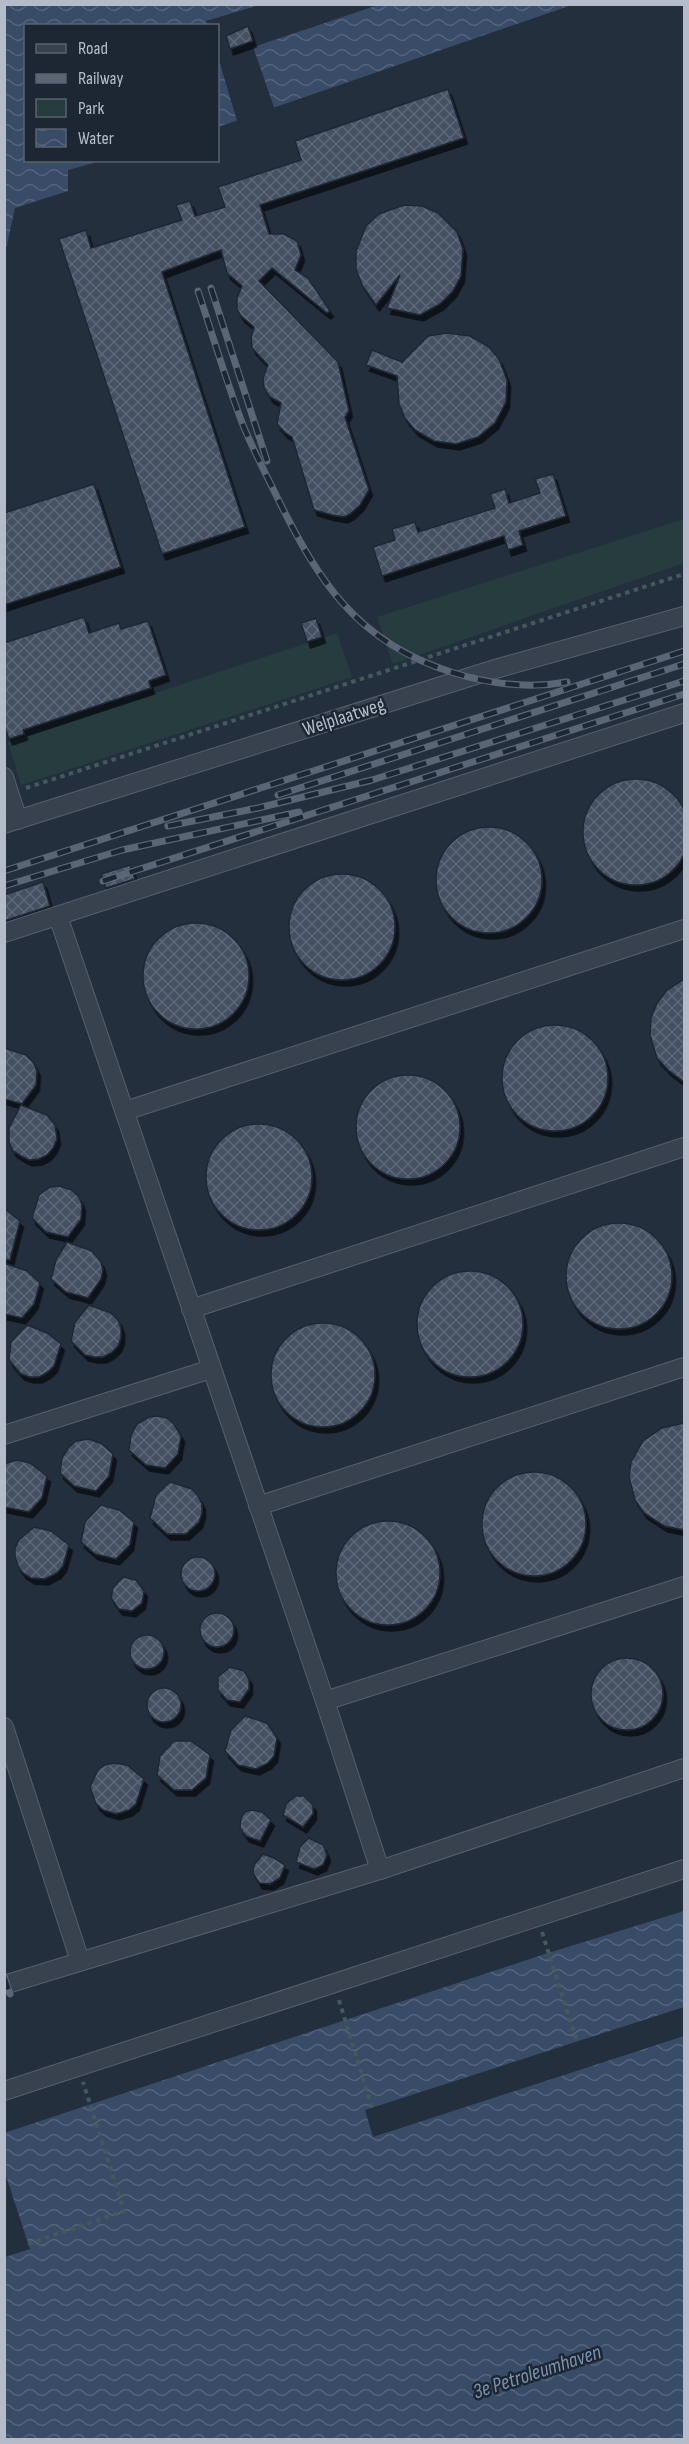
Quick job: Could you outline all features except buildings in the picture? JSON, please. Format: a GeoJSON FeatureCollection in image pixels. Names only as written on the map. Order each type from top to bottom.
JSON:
{"type":"FeatureCollection","features":[{"type":"Feature","properties":{"kind":"lane","name":"Welplaatweg"},"geometry":{"type":"LineString","coordinates":[[11,822],[495,669],[684,616]]}},
{"type":"Feature","properties":{"kind":"lane"},"geometry":{"type":"LineString","coordinates":[[4,933],[684,713]]}},
{"type":"Feature","properties":{"kind":"lane"},"geometry":{"type":"LineString","coordinates":[[7,786],[11,822]]}},
{"type":"Feature","properties":{"kind":"lane"},"geometry":{"type":"LineString","coordinates":[[58,916],[325,1701],[380,1870]]}},
{"type":"Feature","properties":{"kind":"lane"},"geometry":{"type":"LineString","coordinates":[[125,1111],[684,929]]}},
{"type":"Feature","properties":{"kind":"lane"},"geometry":{"type":"LineString","coordinates":[[191,1309],[684,1147]]}},
{"type":"Feature","properties":{"kind":"lane"},"geometry":{"type":"LineString","coordinates":[[258,1506],[684,1367]]}},
{"type":"Feature","properties":{"kind":"lane"},"geometry":{"type":"LineString","coordinates":[[4,1436],[211,1369]]}},
{"type":"Feature","properties":{"kind":"lane"},"geometry":{"type":"LineString","coordinates":[[325,1701],[684,1586]]}},
{"type":"Feature","properties":{"kind":"lane"},"geometry":{"type":"LineString","coordinates":[[4,1727],[80,1961]]}},
{"type":"Feature","properties":{"kind":"lane"},"geometry":{"type":"LineString","coordinates":[[4,1985],[380,1870],[684,1768]]}},
{"type":"Feature","properties":{"kind":"lane"},"geometry":{"type":"LineString","coordinates":[[4,2091],[684,1869]]}},
{"type":"Feature","properties":{"kind":"path"},"geometry":{"type":"LineString","coordinates":[[7,786],[684,574]]}},
{"type":"Feature","properties":{"kind":"path"},"geometry":{"type":"LineString","coordinates":[[537,1917],[577,2042]]}},
{"type":"Feature","properties":{"kind":"path"},"geometry":{"type":"LineString","coordinates":[[334,1982],[372,2108]]}},
{"type":"Feature","properties":{"kind":"path"},"geometry":{"type":"LineString","coordinates":[[28,2244],[124,2211],[78,2068]]}},
{"type":"Feature","properties":{"kind":"green space"},"geometry":{"type":"Polygon","coordinates":[[[684,519],[684,563],[393,664],[377,617],[684,519]]]}},
{"type":"Feature","properties":{"kind":"green space"},"geometry":{"type":"Polygon","coordinates":[[[337,633],[352,677],[21,785],[8,742],[337,633]]]}},
{"type":"Feature","properties":{"kind":"water"},"geometry":{"type":"Polygon","coordinates":[[[5,5],[572,5],[219,127],[219,24],[24,24],[24,162],[97,162],[68,170],[68,191],[15,208],[5,254],[5,5]]]}},
{"type":"Feature","properties":{"kind":"water","name":"3e Petroleumhaven"},"geometry":{"type":"Polygon","coordinates":[[[684,1911],[684,2439],[5,2439],[4,2133],[542,1955],[684,1911]]]}},
{"type":"Feature","properties":{"kind":"pier"},"geometry":{"type":"Polygon","coordinates":[[[259,5],[378,5],[253,47],[275,110],[238,124],[219,60],[219,24],[208,24],[206,21],[259,5]]]}},
{"type":"Feature","properties":{"kind":"pier"},"geometry":{"type":"Polygon","coordinates":[[[684,2007],[684,2036],[373,2137],[365,2110],[684,2007]]]}},
{"type":"Feature","properties":{"kind":"pier"},"geometry":{"type":"Polygon","coordinates":[[[4,2170],[30,2249],[5,2257],[4,2257],[4,2170]]]}},
{"type":"Feature","properties":{"kind":"railway"},"geometry":{"type":"LineString","coordinates":[[211,288],[267,461]]}},
{"type":"Feature","properties":{"kind":"railway"},"geometry":{"type":"LineString","coordinates":[[198,291],[231,392],[251,444],[309,557],[345,605],[366,626],[390,644],[418,659],[451,672],[480,680],[509,684],[538,685],[567,682]]}},
{"type":"Feature","properties":{"kind":"railway"},"geometry":{"type":"LineString","coordinates":[[4,871],[684,651]]}},
{"type":"Feature","properties":{"kind":"railway"},"geometry":{"type":"LineString","coordinates":[[278,795],[684,664]]}},
{"type":"Feature","properties":{"kind":"railway"},"geometry":{"type":"LineString","coordinates":[[168,826],[258,808],[372,780],[684,681]]}},
{"type":"Feature","properties":{"kind":"railway"},"geometry":{"type":"LineString","coordinates":[[103,881],[684,694]]}},
{"type":"Feature","properties":{"kind":"railway"},"geometry":{"type":"LineString","coordinates":[[4,886],[122,850],[299,812]]}},
{"type":"Feature","properties":{"kind":"railway"},"geometry":{"type":"LineString","coordinates":[[4,1976],[10,1994]]}}]}
